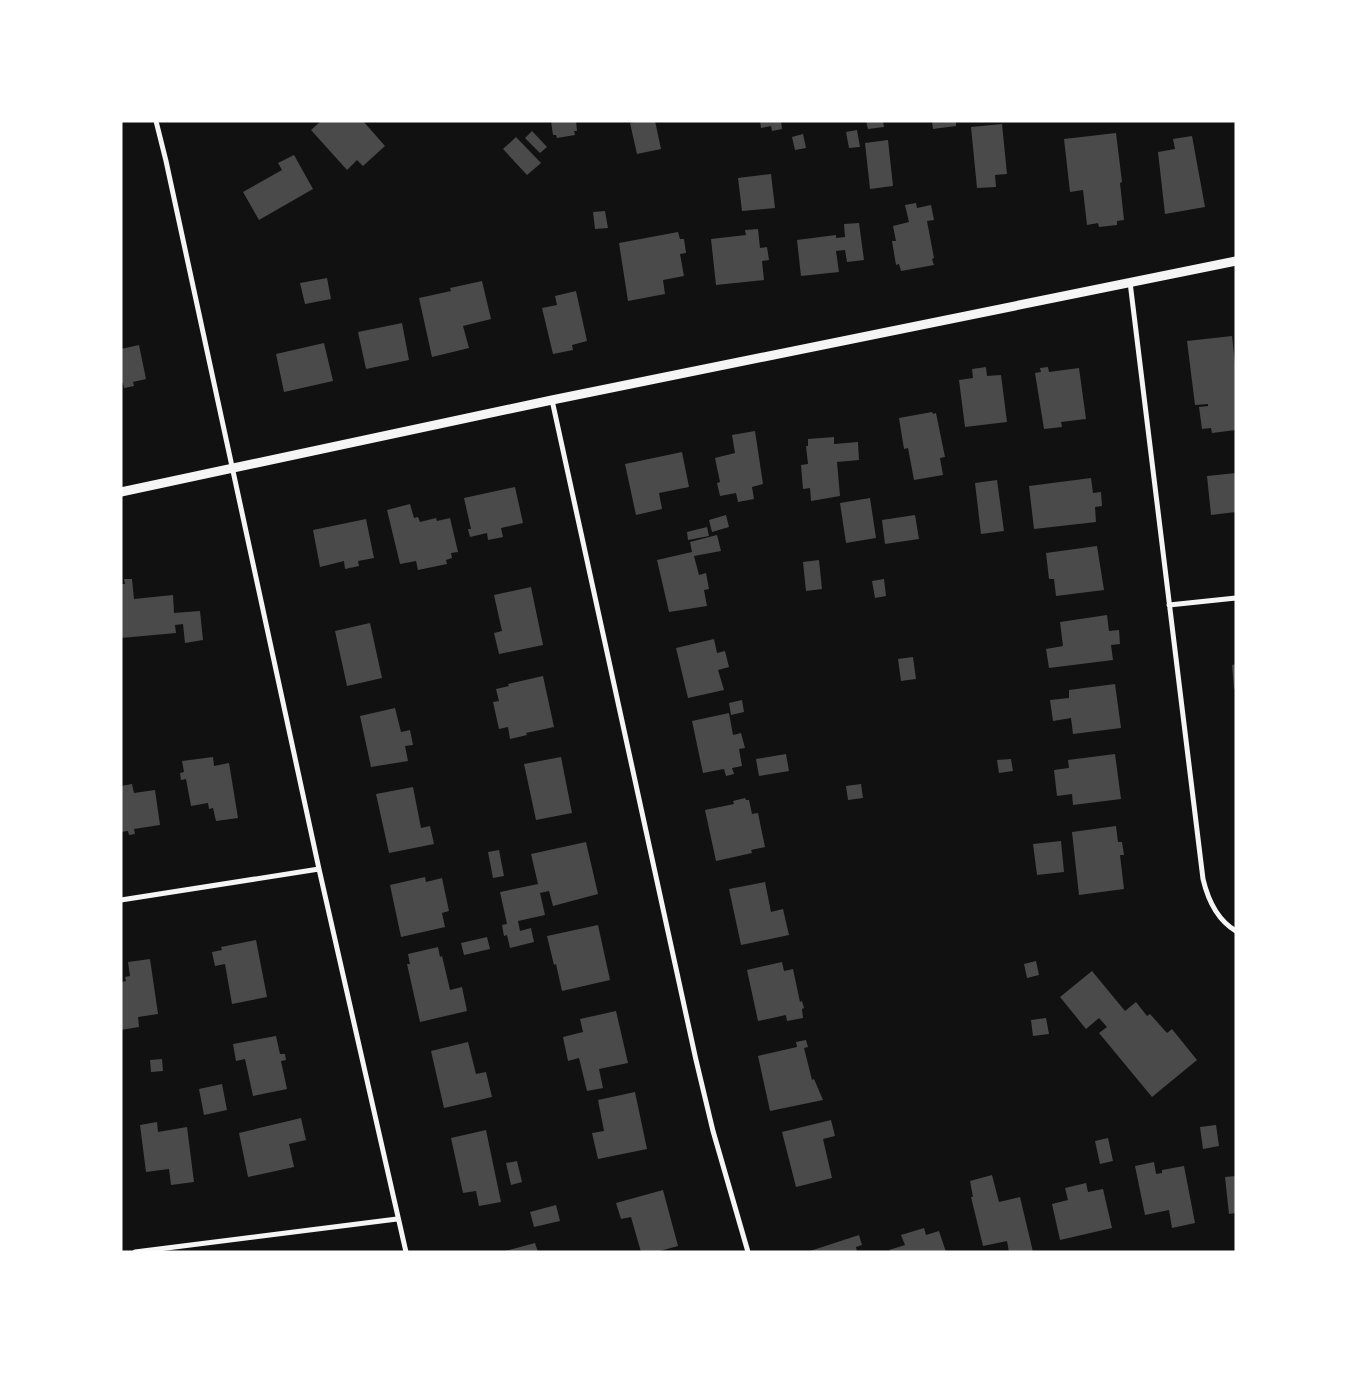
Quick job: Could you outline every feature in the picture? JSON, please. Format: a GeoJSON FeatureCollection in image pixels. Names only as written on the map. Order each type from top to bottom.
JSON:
{"type":"FeatureCollection","features":[{"type":"Feature","properties":{"kind":"street"},"geometry":{"type":"LineString","coordinates":[[156,121],[319,869],[406,1252]]}},
{"type":"Feature","properties":{"kind":"street"},"geometry":{"type":"LineString","coordinates":[[121,492],[552,400],[1236,261]]}},
{"type":"Feature","properties":{"kind":"street"},"geometry":{"type":"LineString","coordinates":[[1130,282],[1203,880],[1207,895],[1218,915],[1236,931]]}},
{"type":"Feature","properties":{"kind":"street"},"geometry":{"type":"LineString","coordinates":[[552,400],[696,1060],[713,1131],[748,1252]]}},
{"type":"Feature","properties":{"kind":"street"},"geometry":{"type":"LineString","coordinates":[[1169,605],[1236,598]]}},
{"type":"Feature","properties":{"kind":"street"},"geometry":{"type":"LineString","coordinates":[[121,900],[319,869]]}},
{"type":"Feature","properties":{"kind":"street"},"geometry":{"type":"LineString","coordinates":[[135,1252],[397,1219]]}},
{"type":"Feature","properties":{"kind":"building"},"geometry":{"type":"Polygon","coordinates":[[[321,121],[363,121],[385,146],[363,166],[357,160],[347,170],[311,130],[321,121]]]}},
{"type":"Feature","properties":{"kind":"building"},"geometry":{"type":"Polygon","coordinates":[[[551,121],[576,121],[577,131],[574,131],[575,135],[557,138],[556,135],[553,135],[551,121]]]}},
{"type":"Feature","properties":{"kind":"building"},"geometry":{"type":"Polygon","coordinates":[[[655,121],[661,149],[637,154],[630,123],[655,121]]]}},
{"type":"Feature","properties":{"kind":"building"},"geometry":{"type":"Polygon","coordinates":[[[760,121],[781,121],[782,129],[772,131],[771,126],[761,128],[760,121]]]}},
{"type":"Feature","properties":{"kind":"building"},"geometry":{"type":"Polygon","coordinates":[[[866,121],[883,121],[884,127],[868,129],[866,121]]]}},
{"type":"Feature","properties":{"kind":"building"},"geometry":{"type":"Polygon","coordinates":[[[932,121],[956,121],[956,126],[933,129],[932,121]]]}},
{"type":"Feature","properties":{"kind":"building"},"geometry":{"type":"Polygon","coordinates":[[[1002,124],[1007,174],[995,175],[996,187],[977,188],[971,127],[1002,124]]]}},
{"type":"Feature","properties":{"kind":"building"},"geometry":{"type":"Polygon","coordinates":[[[857,130],[860,147],[849,148],[846,132],[857,130]]]}},
{"type":"Feature","properties":{"kind":"building"},"geometry":{"type":"Polygon","coordinates":[[[532,131],[547,147],[540,153],[525,138],[532,131]]]}},
{"type":"Feature","properties":{"kind":"building"},"geometry":{"type":"Polygon","coordinates":[[[1116,133],[1124,220],[1117,221],[1117,225],[1099,227],[1098,223],[1087,225],[1083,190],[1070,192],[1064,139],[1116,133]]]}},
{"type":"Feature","properties":{"kind":"building"},"geometry":{"type":"Polygon","coordinates":[[[803,134],[806,148],[795,150],[792,137],[803,134]]]}},
{"type":"Feature","properties":{"kind":"building"},"geometry":{"type":"Polygon","coordinates":[[[1192,136],[1205,207],[1165,214],[1158,152],[1175,149],[1173,139],[1192,136]]]}},
{"type":"Feature","properties":{"kind":"building"},"geometry":{"type":"Polygon","coordinates":[[[516,137],[541,163],[527,175],[503,149],[516,137]]]}},
{"type":"Feature","properties":{"kind":"building"},"geometry":{"type":"Polygon","coordinates":[[[888,140],[893,186],[870,189],[865,143],[888,140]]]}},
{"type":"Feature","properties":{"kind":"building"},"geometry":{"type":"Polygon","coordinates":[[[294,155],[313,189],[259,220],[243,192],[282,170],[278,163],[294,155]]]}},
{"type":"Feature","properties":{"kind":"building"},"geometry":{"type":"Polygon","coordinates":[[[771,174],[775,208],[742,211],[738,178],[771,174]]]}},
{"type":"Feature","properties":{"kind":"building"},"geometry":{"type":"Polygon","coordinates":[[[916,203],[917,208],[931,205],[934,220],[927,221],[934,265],[901,271],[899,264],[896,265],[892,241],[896,241],[893,226],[909,222],[905,205],[916,203]]]}},
{"type":"Feature","properties":{"kind":"building"},"geometry":{"type":"Polygon","coordinates":[[[605,211],[608,228],[595,229],[593,212],[605,211]]]}},
{"type":"Feature","properties":{"kind":"building"},"geometry":{"type":"Polygon","coordinates":[[[859,223],[864,260],[847,262],[845,250],[836,251],[839,272],[801,276],[797,240],[836,235],[836,238],[845,237],[844,224],[859,223]]]}},
{"type":"Feature","properties":{"kind":"building"},"geometry":{"type":"Polygon","coordinates":[[[758,229],[760,248],[767,247],[769,260],[762,261],[764,280],[716,285],[711,239],[746,235],[745,230],[758,229]]]}},
{"type":"Feature","properties":{"kind":"building"},"geometry":{"type":"Polygon","coordinates":[[[678,232],[680,239],[684,239],[686,253],[680,254],[684,276],[663,280],[665,294],[628,301],[619,243],[678,232]]]}},
{"type":"Feature","properties":{"kind":"building"},"geometry":{"type":"Polygon","coordinates":[[[327,278],[331,299],[305,304],[300,283],[327,278]]]}},
{"type":"Feature","properties":{"kind":"building"},"geometry":{"type":"Polygon","coordinates":[[[482,281],[491,319],[463,326],[469,348],[432,357],[419,298],[451,291],[450,288],[482,281]]]}},
{"type":"Feature","properties":{"kind":"building"},"geometry":{"type":"Polygon","coordinates":[[[576,291],[587,341],[572,345],[573,350],[553,354],[542,308],[557,305],[555,296],[576,291]]]}},
{"type":"Feature","properties":{"kind":"building"},"geometry":{"type":"Polygon","coordinates":[[[402,323],[409,360],[366,369],[358,332],[402,323]]]}},
{"type":"Feature","properties":{"kind":"building"},"geometry":{"type":"Polygon","coordinates":[[[1232,336],[1236,372],[1236,430],[1212,433],[1211,428],[1202,429],[1199,407],[1208,406],[1208,404],[1195,405],[1187,341],[1232,336]]]}},
{"type":"Feature","properties":{"kind":"building"},"geometry":{"type":"Polygon","coordinates":[[[324,343],[333,381],[284,392],[276,354],[324,343]]]}},
{"type":"Feature","properties":{"kind":"building"},"geometry":{"type":"Polygon","coordinates":[[[139,345],[146,379],[133,382],[134,386],[124,388],[123,383],[121,384],[121,349],[139,345]]]}},
{"type":"Feature","properties":{"kind":"building"},"geometry":{"type":"Polygon","coordinates":[[[986,367],[987,376],[1001,375],[1007,422],[965,427],[959,380],[973,378],[972,369],[986,367]]]}},
{"type":"Feature","properties":{"kind":"building"},"geometry":{"type":"Polygon","coordinates":[[[1048,367],[1049,372],[1079,368],[1086,419],[1061,422],[1062,427],[1044,429],[1035,373],[1041,372],[1040,368],[1048,367]]]}},
{"type":"Feature","properties":{"kind":"building"},"geometry":{"type":"Polygon","coordinates":[[[932,412],[933,414],[936,413],[945,457],[940,458],[943,475],[914,480],[908,448],[904,449],[899,418],[932,412]]]}},
{"type":"Feature","properties":{"kind":"building"},"geometry":{"type":"Polygon","coordinates":[[[755,431],[763,484],[752,487],[754,499],[738,502],[736,493],[720,496],[717,483],[720,482],[715,458],[735,453],[732,435],[755,431]]]}},
{"type":"Feature","properties":{"kind":"building"},"geometry":{"type":"Polygon","coordinates":[[[834,437],[834,444],[858,442],[859,460],[837,462],[840,496],[811,501],[810,488],[803,489],[801,465],[808,464],[806,446],[808,446],[808,439],[834,437]]]}},
{"type":"Feature","properties":{"kind":"building"},"geometry":{"type":"Polygon","coordinates":[[[682,452],[689,487],[659,493],[662,509],[636,515],[625,464],[682,452]]]}},
{"type":"Feature","properties":{"kind":"building"},"geometry":{"type":"Polygon","coordinates":[[[1236,473],[1236,512],[1211,515],[1207,476],[1236,473]]]}},
{"type":"Feature","properties":{"kind":"building"},"geometry":{"type":"Polygon","coordinates":[[[1091,478],[1093,493],[1101,492],[1102,506],[1095,507],[1096,522],[1034,529],[1029,486],[1091,478]]]}},
{"type":"Feature","properties":{"kind":"building"},"geometry":{"type":"Polygon","coordinates":[[[997,480],[1004,531],[981,534],[975,483],[997,480]]]}},
{"type":"Feature","properties":{"kind":"building"},"geometry":{"type":"Polygon","coordinates":[[[515,487],[523,523],[501,528],[503,537],[488,540],[487,533],[470,537],[468,529],[471,529],[464,498],[515,487]]]}},
{"type":"Feature","properties":{"kind":"building"},"geometry":{"type":"Polygon","coordinates":[[[870,498],[876,538],[846,543],[840,503],[870,498]]]}},
{"type":"Feature","properties":{"kind":"building"},"geometry":{"type":"Polygon","coordinates":[[[410,504],[414,518],[418,517],[420,522],[436,518],[437,521],[450,518],[458,552],[451,553],[452,558],[446,560],[447,564],[418,570],[416,561],[400,564],[387,510],[410,504]]]}},
{"type":"Feature","properties":{"kind":"building"},"geometry":{"type":"Polygon","coordinates":[[[726,515],[729,527],[712,532],[709,520],[726,515]]]}},
{"type":"Feature","properties":{"kind":"building"},"geometry":{"type":"Polygon","coordinates":[[[915,515],[919,539],[885,544],[882,520],[915,515]]]}},
{"type":"Feature","properties":{"kind":"building"},"geometry":{"type":"Polygon","coordinates":[[[366,519],[374,558],[358,561],[359,566],[345,569],[344,561],[320,567],[313,530],[366,519]]]}},
{"type":"Feature","properties":{"kind":"building"},"geometry":{"type":"Polygon","coordinates":[[[707,527],[709,536],[688,540],[687,532],[707,527]]]}},
{"type":"Feature","properties":{"kind":"building"},"geometry":{"type":"Polygon","coordinates":[[[717,535],[721,551],[694,556],[699,575],[706,573],[709,589],[704,590],[707,606],[669,612],[657,560],[692,552],[690,542],[717,535]]]}},
{"type":"Feature","properties":{"kind":"building"},"geometry":{"type":"Polygon","coordinates":[[[1097,546],[1104,590],[1056,596],[1054,579],[1049,579],[1046,553],[1097,546]]]}},
{"type":"Feature","properties":{"kind":"building"},"geometry":{"type":"Polygon","coordinates":[[[819,560],[822,589],[806,591],[803,562],[819,560]]]}},
{"type":"Feature","properties":{"kind":"building"},"geometry":{"type":"Polygon","coordinates":[[[124,579],[132,579],[134,599],[173,595],[174,613],[200,611],[203,640],[185,643],[183,624],[175,625],[176,633],[121,638],[121,584],[125,584],[124,579]]]}},
{"type":"Feature","properties":{"kind":"building"},"geometry":{"type":"Polygon","coordinates":[[[884,579],[886,596],[875,598],[872,581],[884,579]]]}},
{"type":"Feature","properties":{"kind":"building"},"geometry":{"type":"Polygon","coordinates":[[[531,587],[543,645],[499,654],[494,633],[502,631],[494,595],[531,587]]]}},
{"type":"Feature","properties":{"kind":"building"},"geometry":{"type":"Polygon","coordinates":[[[1107,615],[1109,631],[1119,630],[1120,644],[1111,645],[1113,660],[1049,668],[1046,649],[1063,646],[1060,622],[1107,615]]]}},
{"type":"Feature","properties":{"kind":"building"},"geometry":{"type":"Polygon","coordinates":[[[370,623],[382,678],[347,686],[335,631],[370,623]]]}},
{"type":"Feature","properties":{"kind":"building"},"geometry":{"type":"Polygon","coordinates":[[[714,639],[717,653],[725,651],[729,667],[718,670],[724,690],[688,698],[676,648],[714,639]]]}},
{"type":"Feature","properties":{"kind":"building"},"geometry":{"type":"Polygon","coordinates":[[[913,657],[916,679],[901,681],[898,659],[913,657]]]}},
{"type":"Feature","properties":{"kind":"building"},"geometry":{"type":"Polygon","coordinates":[[[1236,664],[1236,689],[1234,689],[1232,665],[1236,664]]]}},
{"type":"Feature","properties":{"kind":"building"},"geometry":{"type":"Polygon","coordinates":[[[543,676],[554,727],[526,733],[527,735],[510,739],[508,727],[499,729],[493,702],[499,701],[496,689],[509,686],[508,684],[543,676]]]}},
{"type":"Feature","properties":{"kind":"building"},"geometry":{"type":"Polygon","coordinates":[[[1115,684],[1121,728],[1073,734],[1071,718],[1053,721],[1050,700],[1069,698],[1069,690],[1115,684]]]}},
{"type":"Feature","properties":{"kind":"building"},"geometry":{"type":"Polygon","coordinates":[[[742,700],[744,712],[731,715],[729,703],[742,700]]]}},
{"type":"Feature","properties":{"kind":"building"},"geometry":{"type":"Polygon","coordinates":[[[395,708],[401,732],[410,730],[413,745],[405,746],[408,761],[371,767],[360,716],[395,708]]]}},
{"type":"Feature","properties":{"kind":"building"},"geometry":{"type":"Polygon","coordinates":[[[729,713],[733,735],[741,733],[745,748],[739,749],[742,766],[732,768],[734,774],[726,776],[724,769],[703,773],[692,721],[729,713]]]}},
{"type":"Feature","properties":{"kind":"building"},"geometry":{"type":"Polygon","coordinates":[[[786,754],[789,771],[759,776],[756,759],[786,754]]]}},
{"type":"Feature","properties":{"kind":"building"},"geometry":{"type":"Polygon","coordinates":[[[1115,754],[1121,799],[1073,805],[1072,794],[1057,796],[1054,770],[1069,768],[1068,760],[1115,754]]]}},
{"type":"Feature","properties":{"kind":"building"},"geometry":{"type":"Polygon","coordinates":[[[213,757],[214,766],[229,763],[238,818],[216,821],[213,808],[209,809],[208,803],[191,806],[186,779],[181,780],[180,773],[184,772],[182,761],[213,757]]]}},
{"type":"Feature","properties":{"kind":"building"},"geometry":{"type":"Polygon","coordinates":[[[561,757],[572,813],[536,820],[524,764],[561,757]]]}},
{"type":"Feature","properties":{"kind":"building"},"geometry":{"type":"Polygon","coordinates":[[[1011,759],[1013,771],[999,773],[997,760],[1011,759]]]}},
{"type":"Feature","properties":{"kind":"building"},"geometry":{"type":"Polygon","coordinates":[[[132,784],[134,793],[155,790],[160,825],[134,829],[135,834],[129,835],[128,831],[121,832],[121,786],[132,784]]]}},
{"type":"Feature","properties":{"kind":"building"},"geometry":{"type":"Polygon","coordinates":[[[861,784],[863,798],[848,800],[846,786],[861,784]]]}},
{"type":"Feature","properties":{"kind":"building"},"geometry":{"type":"Polygon","coordinates":[[[413,787],[421,828],[430,826],[434,844],[389,853],[376,794],[413,787]]]}},
{"type":"Feature","properties":{"kind":"building"},"geometry":{"type":"Polygon","coordinates":[[[745,798],[749,800],[752,814],[758,813],[765,847],[751,850],[752,853],[716,861],[705,810],[734,804],[733,801],[745,798]]]}},
{"type":"Feature","properties":{"kind":"building"},"geometry":{"type":"Polygon","coordinates":[[[1116,826],[1118,842],[1122,842],[1124,855],[1120,855],[1124,889],[1079,895],[1072,832],[1116,826]]]}},
{"type":"Feature","properties":{"kind":"building"},"geometry":{"type":"Polygon","coordinates":[[[1061,841],[1064,872],[1037,875],[1033,844],[1061,841]]]}},
{"type":"Feature","properties":{"kind":"building"},"geometry":{"type":"Polygon","coordinates":[[[586,842],[598,894],[553,906],[549,891],[540,893],[545,915],[518,921],[520,931],[531,928],[534,942],[510,948],[507,935],[504,936],[502,925],[507,924],[500,892],[538,884],[531,854],[586,842]]]}},
{"type":"Feature","properties":{"kind":"building"},"geometry":{"type":"Polygon","coordinates":[[[499,850],[504,876],[493,878],[488,852],[499,850]]]}},
{"type":"Feature","properties":{"kind":"building"},"geometry":{"type":"Polygon","coordinates":[[[425,877],[426,882],[442,878],[449,911],[442,913],[445,927],[401,937],[390,885],[425,877]]]}},
{"type":"Feature","properties":{"kind":"building"},"geometry":{"type":"Polygon","coordinates":[[[765,882],[771,912],[783,909],[789,935],[741,945],[729,889],[765,882]]]}},
{"type":"Feature","properties":{"kind":"building"},"geometry":{"type":"Polygon","coordinates":[[[598,925],[610,980],[562,991],[547,936],[598,925]]]}},
{"type":"Feature","properties":{"kind":"building"},"geometry":{"type":"Polygon","coordinates":[[[487,937],[490,949],[464,955],[461,943],[487,937]]]}},
{"type":"Feature","properties":{"kind":"building"},"geometry":{"type":"Polygon","coordinates":[[[256,940],[267,997],[232,1004],[225,964],[215,966],[212,952],[222,950],[221,947],[256,940]]]}},
{"type":"Feature","properties":{"kind":"building"},"geometry":{"type":"Polygon","coordinates":[[[438,947],[450,990],[462,987],[467,1011],[420,1022],[407,964],[410,964],[408,954],[438,947]]]}},
{"type":"Feature","properties":{"kind":"building"},"geometry":{"type":"Polygon","coordinates":[[[150,959],[158,1014],[138,1017],[139,1027],[121,1030],[121,982],[126,981],[125,977],[130,976],[128,962],[150,959]]]}},
{"type":"Feature","properties":{"kind":"building"},"geometry":{"type":"Polygon","coordinates":[[[1036,961],[1039,975],[1027,978],[1024,964],[1036,961]]]}},
{"type":"Feature","properties":{"kind":"building"},"geometry":{"type":"Polygon","coordinates":[[[782,962],[784,971],[793,969],[800,1002],[802,1001],[804,1008],[802,1009],[803,1018],[787,1021],[786,1015],[758,1021],[747,970],[782,962]]]}},
{"type":"Feature","properties":{"kind":"building"},"geometry":{"type":"Polygon","coordinates":[[[1092,971],[1125,1011],[1136,1002],[1147,1016],[1150,1014],[1167,1033],[1172,1029],[1197,1060],[1152,1097],[1099,1033],[1107,1027],[1099,1018],[1086,1029],[1060,997],[1092,971]]]}},
{"type":"Feature","properties":{"kind":"building"},"geometry":{"type":"Polygon","coordinates":[[[616,1011],[628,1063],[599,1069],[603,1088],[587,1091],[579,1058],[568,1061],[563,1037],[583,1032],[580,1019],[616,1011]]]}},
{"type":"Feature","properties":{"kind":"building"},"geometry":{"type":"Polygon","coordinates":[[[1046,1018],[1049,1034],[1033,1036],[1031,1020],[1046,1018]]]}},
{"type":"Feature","properties":{"kind":"building"},"geometry":{"type":"Polygon","coordinates":[[[276,1036],[280,1054],[285,1054],[286,1060],[281,1061],[287,1089],[253,1096],[245,1059],[236,1061],[233,1044],[276,1036]]]}},
{"type":"Feature","properties":{"kind":"building"},"geometry":{"type":"Polygon","coordinates":[[[806,1040],[808,1047],[804,1048],[812,1080],[814,1079],[823,1100],[770,1111],[758,1056],[797,1047],[796,1042],[806,1040]]]}},
{"type":"Feature","properties":{"kind":"building"},"geometry":{"type":"Polygon","coordinates":[[[468,1042],[476,1074],[486,1072],[492,1097],[444,1108],[431,1051],[468,1042]]]}},
{"type":"Feature","properties":{"kind":"building"},"geometry":{"type":"Polygon","coordinates":[[[162,1059],[163,1071],[151,1072],[150,1060],[162,1059]]]}},
{"type":"Feature","properties":{"kind":"building"},"geometry":{"type":"Polygon","coordinates":[[[222,1084],[227,1110],[204,1115],[199,1089],[222,1084]]]}},
{"type":"Feature","properties":{"kind":"building"},"geometry":{"type":"Polygon","coordinates":[[[635,1092],[647,1149],[598,1159],[592,1133],[604,1131],[598,1100],[635,1092]]]}},
{"type":"Feature","properties":{"kind":"building"},"geometry":{"type":"Polygon","coordinates":[[[301,1118],[306,1140],[289,1144],[294,1167],[248,1177],[239,1133],[301,1118]]]}},
{"type":"Feature","properties":{"kind":"building"},"geometry":{"type":"Polygon","coordinates":[[[831,1120],[835,1136],[823,1139],[832,1178],[796,1187],[782,1132],[831,1120]]]}},
{"type":"Feature","properties":{"kind":"building"},"geometry":{"type":"Polygon","coordinates":[[[157,1122],[158,1132],[187,1127],[194,1182],[171,1185],[169,1169],[146,1172],[140,1125],[157,1122]]]}},
{"type":"Feature","properties":{"kind":"building"},"geometry":{"type":"Polygon","coordinates":[[[1216,1125],[1219,1146],[1203,1149],[1200,1127],[1216,1125]]]}},
{"type":"Feature","properties":{"kind":"building"},"geometry":{"type":"Polygon","coordinates":[[[486,1130],[501,1202],[479,1206],[476,1191],[463,1193],[451,1138],[486,1130]]]}},
{"type":"Feature","properties":{"kind":"building"},"geometry":{"type":"Polygon","coordinates":[[[1108,1138],[1113,1161],[1100,1164],[1095,1141],[1108,1138]]]}},
{"type":"Feature","properties":{"kind":"building"},"geometry":{"type":"Polygon","coordinates":[[[517,1161],[522,1182],[511,1185],[506,1163],[517,1161]]]}},
{"type":"Feature","properties":{"kind":"building"},"geometry":{"type":"Polygon","coordinates":[[[1154,1162],[1156,1174],[1162,1173],[1162,1170],[1184,1166],[1195,1223],[1172,1228],[1169,1210],[1145,1215],[1135,1166],[1154,1162]]]}},
{"type":"Feature","properties":{"kind":"building"},"geometry":{"type":"Polygon","coordinates":[[[992,1175],[999,1202],[1020,1197],[1033,1252],[1009,1252],[1007,1241],[983,1246],[971,1197],[973,1197],[970,1181],[992,1175]]]}},
{"type":"Feature","properties":{"kind":"building"},"geometry":{"type":"Polygon","coordinates":[[[1236,1176],[1236,1213],[1229,1214],[1225,1177],[1236,1176]]]}},
{"type":"Feature","properties":{"kind":"building"},"geometry":{"type":"Polygon","coordinates":[[[1086,1183],[1088,1192],[1103,1189],[1112,1228],[1060,1240],[1052,1204],[1068,1200],[1065,1188],[1086,1183]]]}},
{"type":"Feature","properties":{"kind":"building"},"geometry":{"type":"Polygon","coordinates":[[[663,1190],[678,1246],[656,1252],[641,1252],[631,1217],[621,1219],[616,1203],[663,1190]]]}},
{"type":"Feature","properties":{"kind":"building"},"geometry":{"type":"Polygon","coordinates":[[[556,1205],[560,1221],[534,1227],[530,1212],[556,1205]]]}},
{"type":"Feature","properties":{"kind":"building"},"geometry":{"type":"Polygon","coordinates":[[[924,1228],[926,1235],[939,1231],[946,1252],[890,1252],[889,1250],[905,1245],[901,1235],[924,1228]]]}},
{"type":"Feature","properties":{"kind":"building"},"geometry":{"type":"Polygon","coordinates":[[[859,1235],[862,1245],[856,1247],[857,1252],[807,1252],[859,1235]]]}},
{"type":"Feature","properties":{"kind":"building"},"geometry":{"type":"Polygon","coordinates":[[[535,1243],[538,1252],[505,1252],[505,1251],[535,1243]]]}}]}
